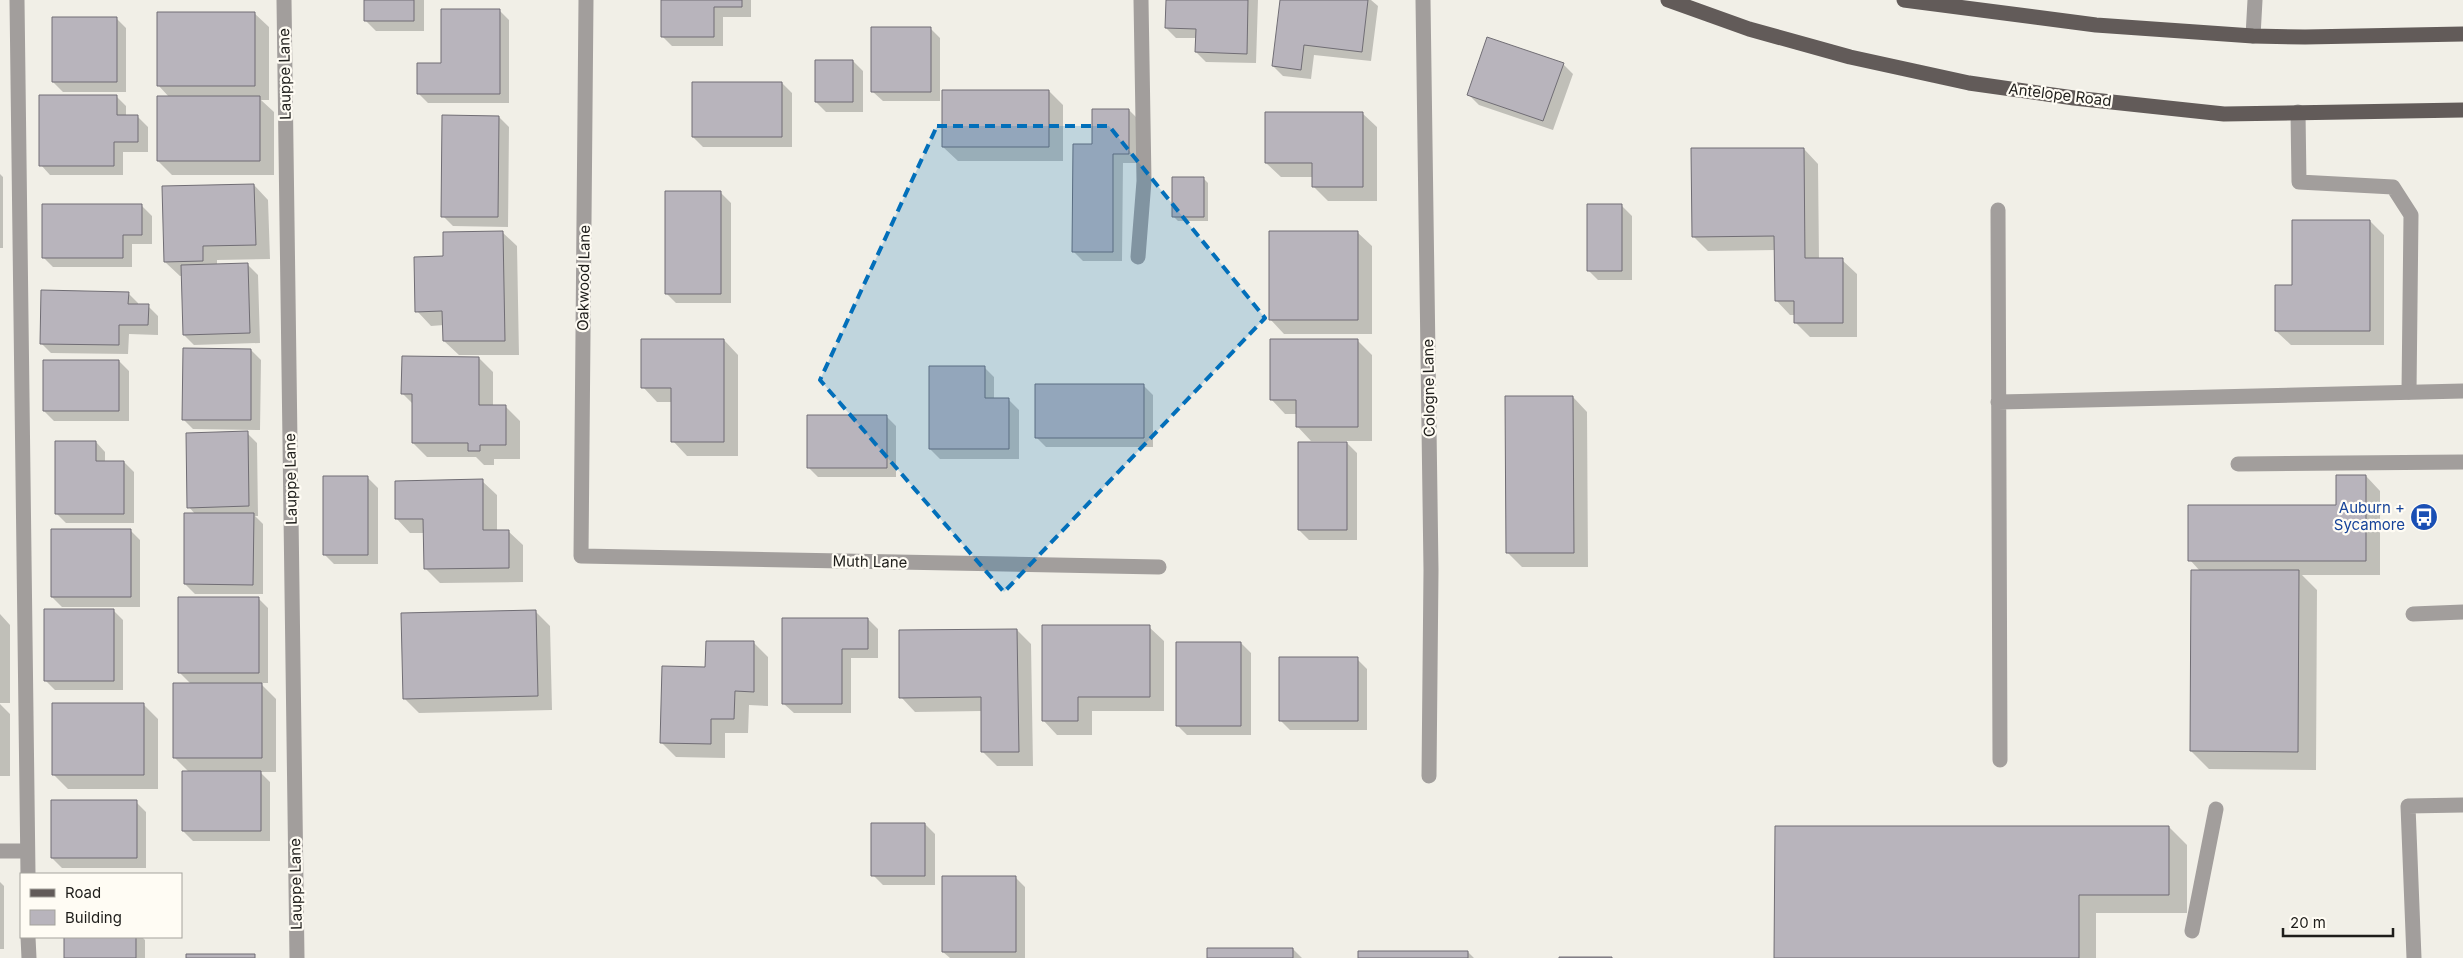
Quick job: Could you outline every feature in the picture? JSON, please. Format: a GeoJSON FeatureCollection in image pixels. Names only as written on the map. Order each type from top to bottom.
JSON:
{"type":"FeatureCollection","features":[{"type":"Feature","properties":{"kind":"main road","name":"Antelope Road"},"geometry":{"type":"LineString","coordinates":[[1668,0],[1749,29],[1841,54],[1970,83],[2074,98],[2224,114],[2463,110]]}},
{"type":"Feature","properties":{"kind":"main road"},"geometry":{"type":"LineString","coordinates":[[1904,0],[1931,2],[2096,25],[2253,36],[2463,34]]}},
{"type":"Feature","properties":{"kind":"street"},"geometry":{"type":"LineString","coordinates":[[17,0],[28,873]]}},
{"type":"Feature","properties":{"kind":"street","name":"Lauppe Lane"},"geometry":{"type":"LineString","coordinates":[[284,0],[297,958]]}},
{"type":"Feature","properties":{"kind":"street","name":"Oakwood Lane"},"geometry":{"type":"LineString","coordinates":[[581,556],[586,0]]}},
{"type":"Feature","properties":{"kind":"street"},"geometry":{"type":"LineString","coordinates":[[1138,257],[1144,181],[1142,0]]}},
{"type":"Feature","properties":{"kind":"street","name":"Cologne Lane"},"geometry":{"type":"LineString","coordinates":[[1423,0],[1431,570],[1429,776]]}},
{"type":"Feature","properties":{"kind":"street"},"geometry":{"type":"LineString","coordinates":[[2253,36],[2255,0]]}},
{"type":"Feature","properties":{"kind":"street"},"geometry":{"type":"LineString","coordinates":[[2298,112],[2300,182],[2393,187],[2411,215],[2409,392]]}},
{"type":"Feature","properties":{"kind":"street"},"geometry":{"type":"LineString","coordinates":[[1998,210],[2000,760]]}},
{"type":"Feature","properties":{"kind":"street"},"geometry":{"type":"LineString","coordinates":[[1998,402],[2463,391]]}},
{"type":"Feature","properties":{"kind":"street"},"geometry":{"type":"LineString","coordinates":[[2238,464],[2463,462]]}},
{"type":"Feature","properties":{"kind":"street","name":"Muth Lane"},"geometry":{"type":"LineString","coordinates":[[581,556],[1160,567]]}},
{"type":"Feature","properties":{"kind":"street"},"geometry":{"type":"LineString","coordinates":[[2413,614],[2463,612]]}},
{"type":"Feature","properties":{"kind":"street"},"geometry":{"type":"LineString","coordinates":[[2414,958],[2408,806],[2463,805]]}},
{"type":"Feature","properties":{"kind":"street"},"geometry":{"type":"LineString","coordinates":[[2192,930],[2216,809]]}},
{"type":"Feature","properties":{"kind":"street"},"geometry":{"type":"LineString","coordinates":[[0,851],[27,851]]}},
{"type":"Feature","properties":{"kind":"street"},"geometry":{"type":"LineString","coordinates":[[28,938],[28,958]]}},
{"type":"Feature","properties":{"kind":"highlighted area"},"geometry":{"type":"Polygon","coordinates":[[[937,126],[1109,126],[1265,318],[1004,592],[820,380],[937,126]]]}},
{"type":"Feature","properties":{"kind":"building"},"geometry":{"type":"Polygon","coordinates":[[[364,0],[414,0],[414,21],[364,21],[364,0]]]}},
{"type":"Feature","properties":{"kind":"building"},"geometry":{"type":"Polygon","coordinates":[[[661,0],[742,0],[742,7],[714,7],[714,37],[661,37],[661,0]]]}},
{"type":"Feature","properties":{"kind":"building"},"geometry":{"type":"Polygon","coordinates":[[[1166,0],[1248,0],[1247,54],[1195,52],[1196,29],[1165,28],[1166,0]]]}},
{"type":"Feature","properties":{"kind":"building"},"geometry":{"type":"Polygon","coordinates":[[[1280,0],[1368,0],[1362,52],[1304,45],[1301,70],[1272,66],[1280,0]]]}},
{"type":"Feature","properties":{"kind":"building"},"geometry":{"type":"Polygon","coordinates":[[[441,9],[500,9],[500,94],[417,94],[417,63],[441,63],[441,9]]]}},
{"type":"Feature","properties":{"kind":"building"},"geometry":{"type":"Polygon","coordinates":[[[157,12],[255,12],[255,86],[157,86],[157,12]]]}},
{"type":"Feature","properties":{"kind":"building"},"geometry":{"type":"Polygon","coordinates":[[[52,17],[117,17],[117,82],[52,82],[52,17]]]}},
{"type":"Feature","properties":{"kind":"building"},"geometry":{"type":"Polygon","coordinates":[[[871,27],[931,27],[931,92],[871,92],[871,27]]]}},
{"type":"Feature","properties":{"kind":"building"},"geometry":{"type":"Polygon","coordinates":[[[1487,37],[1564,63],[1543,121],[1467,95],[1487,37]]]}},
{"type":"Feature","properties":{"kind":"building"},"geometry":{"type":"Polygon","coordinates":[[[815,60],[853,60],[853,102],[815,102],[815,60]]]}},
{"type":"Feature","properties":{"kind":"building"},"geometry":{"type":"Polygon","coordinates":[[[692,82],[782,82],[782,137],[692,137],[692,82]]]}},
{"type":"Feature","properties":{"kind":"building"},"geometry":{"type":"Polygon","coordinates":[[[942,90],[1049,90],[1049,147],[942,147],[942,90]]]}},
{"type":"Feature","properties":{"kind":"building"},"geometry":{"type":"Polygon","coordinates":[[[39,95],[117,95],[117,115],[138,115],[138,142],[114,142],[114,166],[39,166],[39,95]]]}},
{"type":"Feature","properties":{"kind":"building"},"geometry":{"type":"Polygon","coordinates":[[[157,96],[260,96],[260,161],[157,161],[157,96]]]}},
{"type":"Feature","properties":{"kind":"building"},"geometry":{"type":"Polygon","coordinates":[[[1092,109],[1129,109],[1129,154],[1113,154],[1113,252],[1072,252],[1073,144],[1092,144],[1092,109]]]}},
{"type":"Feature","properties":{"kind":"building"},"geometry":{"type":"Polygon","coordinates":[[[1265,112],[1363,112],[1363,187],[1312,187],[1312,163],[1265,163],[1265,112]]]}},
{"type":"Feature","properties":{"kind":"building"},"geometry":{"type":"Polygon","coordinates":[[[442,115],[499,116],[498,217],[441,217],[442,115]]]}},
{"type":"Feature","properties":{"kind":"building"},"geometry":{"type":"Polygon","coordinates":[[[1691,148],[1804,148],[1805,258],[1843,258],[1843,323],[1794,323],[1794,301],[1775,301],[1774,236],[1692,237],[1691,148]]]}},
{"type":"Feature","properties":{"kind":"building"},"geometry":{"type":"Polygon","coordinates":[[[1172,177],[1204,177],[1204,217],[1172,217],[1172,177]]]}},
{"type":"Feature","properties":{"kind":"building"},"geometry":{"type":"Polygon","coordinates":[[[254,184],[256,245],[203,246],[203,261],[164,262],[162,186],[254,184]]]}},
{"type":"Feature","properties":{"kind":"building"},"geometry":{"type":"Polygon","coordinates":[[[665,191],[721,191],[721,294],[665,294],[665,191]]]}},
{"type":"Feature","properties":{"kind":"building"},"geometry":{"type":"Polygon","coordinates":[[[42,204],[142,204],[142,235],[123,235],[123,258],[42,258],[42,204]]]}},
{"type":"Feature","properties":{"kind":"building"},"geometry":{"type":"Polygon","coordinates":[[[1587,204],[1622,204],[1622,271],[1587,271],[1587,204]]]}},
{"type":"Feature","properties":{"kind":"building"},"geometry":{"type":"Polygon","coordinates":[[[2292,220],[2370,220],[2370,331],[2275,331],[2275,285],[2292,285],[2292,220]]]}},
{"type":"Feature","properties":{"kind":"building"},"geometry":{"type":"Polygon","coordinates":[[[503,231],[505,341],[443,341],[442,311],[415,312],[414,257],[443,256],[443,232],[503,231]]]}},
{"type":"Feature","properties":{"kind":"building"},"geometry":{"type":"Polygon","coordinates":[[[1269,231],[1358,231],[1358,320],[1269,320],[1269,231]]]}},
{"type":"Feature","properties":{"kind":"building"},"geometry":{"type":"Polygon","coordinates":[[[248,263],[250,333],[183,335],[181,265],[248,263]]]}},
{"type":"Feature","properties":{"kind":"building"},"geometry":{"type":"Polygon","coordinates":[[[41,290],[129,292],[128,304],[149,304],[148,325],[119,325],[119,345],[40,344],[41,290]]]}},
{"type":"Feature","properties":{"kind":"building"},"geometry":{"type":"Polygon","coordinates":[[[641,339],[724,339],[724,442],[671,442],[671,388],[641,388],[641,339]]]}},
{"type":"Feature","properties":{"kind":"building"},"geometry":{"type":"Polygon","coordinates":[[[1270,339],[1358,339],[1358,427],[1296,427],[1296,400],[1270,400],[1270,339]]]}},
{"type":"Feature","properties":{"kind":"building"},"geometry":{"type":"Polygon","coordinates":[[[183,348],[251,349],[251,420],[182,420],[183,348]]]}},
{"type":"Feature","properties":{"kind":"building"},"geometry":{"type":"Polygon","coordinates":[[[402,356],[479,357],[479,405],[506,405],[506,445],[480,445],[480,451],[468,451],[468,443],[412,443],[412,394],[401,394],[402,356]]]}},
{"type":"Feature","properties":{"kind":"building"},"geometry":{"type":"Polygon","coordinates":[[[43,360],[119,360],[119,411],[43,411],[43,360]]]}},
{"type":"Feature","properties":{"kind":"building"},"geometry":{"type":"Polygon","coordinates":[[[929,366],[985,366],[985,398],[1009,398],[1009,449],[929,449],[929,366]]]}},
{"type":"Feature","properties":{"kind":"building"},"geometry":{"type":"Polygon","coordinates":[[[1035,384],[1144,384],[1144,438],[1035,438],[1035,384]]]}},
{"type":"Feature","properties":{"kind":"building"},"geometry":{"type":"Polygon","coordinates":[[[1505,396],[1573,396],[1574,553],[1506,553],[1505,396]]]}},
{"type":"Feature","properties":{"kind":"building"},"geometry":{"type":"Polygon","coordinates":[[[807,415],[887,415],[887,468],[807,468],[807,415]]]}},
{"type":"Feature","properties":{"kind":"building"},"geometry":{"type":"Polygon","coordinates":[[[248,431],[249,506],[187,508],[186,433],[248,431]]]}},
{"type":"Feature","properties":{"kind":"building"},"geometry":{"type":"Polygon","coordinates":[[[55,441],[96,441],[96,461],[124,461],[124,514],[55,514],[55,441]]]}},
{"type":"Feature","properties":{"kind":"building"},"geometry":{"type":"Polygon","coordinates":[[[1298,442],[1347,442],[1347,530],[1298,530],[1298,442]]]}},
{"type":"Feature","properties":{"kind":"building"},"geometry":{"type":"Polygon","coordinates":[[[2336,475],[2366,475],[2366,561],[2188,561],[2188,505],[2336,505],[2336,475]]]}},
{"type":"Feature","properties":{"kind":"building"},"geometry":{"type":"Polygon","coordinates":[[[323,476],[368,476],[368,555],[323,555],[323,476]]]}},
{"type":"Feature","properties":{"kind":"building"},"geometry":{"type":"Polygon","coordinates":[[[483,479],[483,530],[509,530],[509,568],[424,569],[423,519],[395,519],[395,481],[483,479]]]}},
{"type":"Feature","properties":{"kind":"building"},"geometry":{"type":"Polygon","coordinates":[[[184,513],[254,513],[253,585],[184,584],[184,513]]]}},
{"type":"Feature","properties":{"kind":"building"},"geometry":{"type":"Polygon","coordinates":[[[51,529],[131,529],[131,597],[51,597],[51,529]]]}},
{"type":"Feature","properties":{"kind":"building"},"geometry":{"type":"Polygon","coordinates":[[[2191,570],[2299,570],[2298,752],[2190,751],[2191,570]]]}},
{"type":"Feature","properties":{"kind":"building"},"geometry":{"type":"Polygon","coordinates":[[[178,597],[259,597],[259,673],[178,673],[178,597]]]}},
{"type":"Feature","properties":{"kind":"building"},"geometry":{"type":"Polygon","coordinates":[[[44,609],[114,609],[114,681],[44,681],[44,609]]]}},
{"type":"Feature","properties":{"kind":"building"},"geometry":{"type":"Polygon","coordinates":[[[536,610],[538,696],[403,699],[401,613],[536,610]]]}},
{"type":"Feature","properties":{"kind":"building"},"geometry":{"type":"Polygon","coordinates":[[[782,618],[868,618],[868,649],[842,649],[842,704],[782,704],[782,618]]]}},
{"type":"Feature","properties":{"kind":"building"},"geometry":{"type":"Polygon","coordinates":[[[1042,625],[1150,625],[1150,697],[1078,697],[1078,721],[1042,721],[1042,625]]]}},
{"type":"Feature","properties":{"kind":"building"},"geometry":{"type":"Polygon","coordinates":[[[1017,629],[1019,752],[981,752],[981,697],[899,698],[899,630],[1017,629]]]}},
{"type":"Feature","properties":{"kind":"building"},"geometry":{"type":"Polygon","coordinates":[[[706,641],[754,641],[754,692],[735,691],[734,719],[711,719],[711,744],[660,743],[662,666],[705,667],[706,641]]]}},
{"type":"Feature","properties":{"kind":"building"},"geometry":{"type":"Polygon","coordinates":[[[1176,642],[1241,642],[1241,726],[1176,726],[1176,642]]]}},
{"type":"Feature","properties":{"kind":"building"},"geometry":{"type":"Polygon","coordinates":[[[1279,657],[1358,657],[1358,721],[1279,721],[1279,657]]]}},
{"type":"Feature","properties":{"kind":"building"},"geometry":{"type":"Polygon","coordinates":[[[173,683],[262,683],[262,758],[173,758],[173,683]]]}},
{"type":"Feature","properties":{"kind":"building"},"geometry":{"type":"Polygon","coordinates":[[[52,703],[144,703],[144,775],[52,775],[52,703]]]}},
{"type":"Feature","properties":{"kind":"building"},"geometry":{"type":"Polygon","coordinates":[[[182,771],[261,771],[261,831],[182,831],[182,771]]]}},
{"type":"Feature","properties":{"kind":"building"},"geometry":{"type":"Polygon","coordinates":[[[51,800],[137,800],[137,858],[51,858],[51,800]]]}},
{"type":"Feature","properties":{"kind":"building"},"geometry":{"type":"Polygon","coordinates":[[[871,823],[925,823],[925,876],[871,876],[871,823]]]}},
{"type":"Feature","properties":{"kind":"building"},"geometry":{"type":"Polygon","coordinates":[[[1775,826],[2169,826],[2169,895],[2079,895],[2079,958],[1774,958],[1775,826]]]}},
{"type":"Feature","properties":{"kind":"building"},"geometry":{"type":"Polygon","coordinates":[[[942,876],[1016,876],[1016,952],[942,952],[942,876]]]}},
{"type":"Feature","properties":{"kind":"building"},"geometry":{"type":"Polygon","coordinates":[[[64,938],[136,938],[136,958],[64,958],[64,938]]]}},
{"type":"Feature","properties":{"kind":"building"},"geometry":{"type":"Polygon","coordinates":[[[1207,948],[1293,948],[1293,958],[1207,958],[1207,948]]]}},
{"type":"Feature","properties":{"kind":"building"},"geometry":{"type":"Polygon","coordinates":[[[1358,951],[1468,951],[1468,958],[1358,958],[1358,951]]]}},
{"type":"Feature","properties":{"kind":"building"},"geometry":{"type":"Polygon","coordinates":[[[186,954],[255,954],[255,958],[186,958],[186,954]]]}},
{"type":"Feature","properties":{"kind":"building"},"geometry":{"type":"Polygon","coordinates":[[[1612,957],[1612,958],[1559,958],[1612,957]]]}},
{"type":"Feature","properties":{"kind":"place","name":"Auburn + Sycamore"},"geometry":{"type":"Point","coordinates":[2424,517]}}]}
